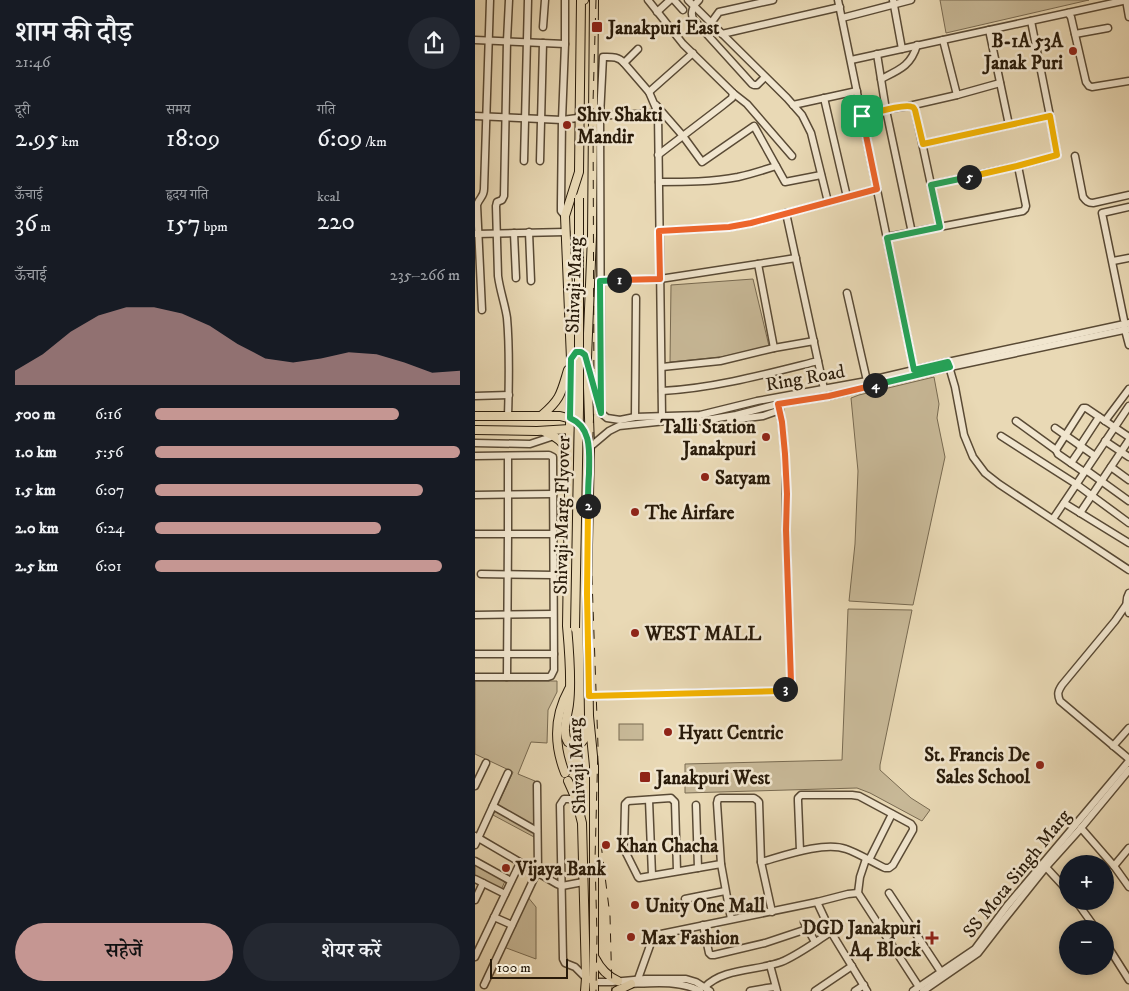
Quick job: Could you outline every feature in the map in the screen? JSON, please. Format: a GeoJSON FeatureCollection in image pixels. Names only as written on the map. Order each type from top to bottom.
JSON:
{"type":"FeatureCollection","features":[{"type":"Feature","properties":{"kind":"main road","name":"Shivaji Marg"},"geometry":{"type":"LineString","coordinates":[[582,0],[579,172],[565,216],[571,359],[567,626],[570,688],[560,710],[557,726],[558,750],[582,823],[586,985]]}},
{"type":"Feature","properties":{"kind":"main road","name":"Shivaji Marg"},"geometry":{"type":"LineString","coordinates":[[594,0],[598,61],[587,358],[590,447],[587,594],[589,716],[595,766],[594,986]]}},
{"type":"Feature","properties":{"kind":"main road","name":"Shivaji Marg Flyover"},"geometry":{"type":"LineString","coordinates":[[569,647],[575,628],[579,409],[579,172]]}},
{"type":"Feature","properties":{"kind":"main road"},"geometry":{"type":"LineString","coordinates":[[543,415],[559,398],[574,353],[579,351],[587,358]]}},
{"type":"Feature","properties":{"kind":"main road"},"geometry":{"type":"LineString","coordinates":[[475,416],[543,415],[570,418],[581,425],[586,433],[590,447]]}},
{"type":"Feature","properties":{"kind":"main road"},"geometry":{"type":"LineString","coordinates":[[475,430],[570,430]]}},
{"type":"Feature","properties":{"kind":"main road"},"geometry":{"type":"LineString","coordinates":[[537,431],[554,436],[562,443],[570,455]]}},
{"type":"Feature","properties":{"kind":"main road"},"geometry":{"type":"LineString","coordinates":[[570,475],[573,468],[581,466],[585,468],[589,475]]}},
{"type":"Feature","properties":{"kind":"main road"},"geometry":{"type":"LineString","coordinates":[[570,688],[565,736],[568,742],[573,744],[579,744],[585,738],[589,696]]}},
{"type":"Feature","properties":{"kind":"main road"},"geometry":{"type":"LineString","coordinates":[[595,958],[608,976],[618,981]]}},
{"type":"Feature","properties":{"kind":"main road"},"geometry":{"type":"LineString","coordinates":[[616,991],[635,982]]}},
{"type":"Feature","properties":{"kind":"street"},"geometry":{"type":"LineString","coordinates":[[482,310],[477,205],[484,195],[490,0]]}},
{"type":"Feature","properties":{"kind":"street"},"geometry":{"type":"LineString","coordinates":[[508,416],[507,319],[506,309],[499,288],[496,206],[497,202],[502,200],[504,196],[509,0]]}},
{"type":"Feature","properties":{"kind":"street"},"geometry":{"type":"LineString","coordinates":[[524,161],[528,0]]}},
{"type":"Feature","properties":{"kind":"street"},"geometry":{"type":"LineString","coordinates":[[543,27],[545,0]]}},
{"type":"Feature","properties":{"kind":"street"},"geometry":{"type":"LineString","coordinates":[[565,0],[561,120],[561,211],[565,216]]}},
{"type":"Feature","properties":{"kind":"street"},"geometry":{"type":"LineString","coordinates":[[648,0],[683,44],[733,93],[741,98],[792,156]]}},
{"type":"Feature","properties":{"kind":"street"},"geometry":{"type":"LineString","coordinates":[[657,12],[672,0],[683,10]]}},
{"type":"Feature","properties":{"kind":"street"},"geometry":{"type":"LineString","coordinates":[[688,0],[802,115],[811,133],[828,202]]}},
{"type":"Feature","properties":{"kind":"street"},"geometry":{"type":"LineString","coordinates":[[699,0],[694,6],[693,20],[754,85],[757,85],[765,77]]}},
{"type":"Feature","properties":{"kind":"street"},"geometry":{"type":"LineString","coordinates":[[711,22],[719,12],[773,0]]}},
{"type":"Feature","properties":{"kind":"street"},"geometry":{"type":"LineString","coordinates":[[842,18],[893,2],[911,0]]}},
{"type":"Feature","properties":{"kind":"street"},"geometry":{"type":"LineString","coordinates":[[851,60],[1031,21],[1069,15],[1126,0],[1129,17]]}},
{"type":"Feature","properties":{"kind":"street"},"geometry":{"type":"LineString","coordinates":[[893,2],[902,49]]}},
{"type":"Feature","properties":{"kind":"street"},"geometry":{"type":"LineString","coordinates":[[722,34],[839,3],[914,370]]}},
{"type":"Feature","properties":{"kind":"street"},"geometry":{"type":"LineString","coordinates":[[1069,15],[1086,82],[1089,86],[1129,81]]}},
{"type":"Feature","properties":{"kind":"street"},"geometry":{"type":"LineString","coordinates":[[931,185],[1057,155],[1031,21]]}},
{"type":"Feature","properties":{"kind":"street"},"geometry":{"type":"LineString","coordinates":[[1075,34],[1108,28]]}},
{"type":"Feature","properties":{"kind":"street"},"geometry":{"type":"LineString","coordinates":[[989,30],[1009,124]]}},
{"type":"Feature","properties":{"kind":"street"},"geometry":{"type":"LineString","coordinates":[[475,40],[565,44]]}},
{"type":"Feature","properties":{"kind":"street"},"geometry":{"type":"LineString","coordinates":[[943,40],[957,95]]}},
{"type":"Feature","properties":{"kind":"street"},"geometry":{"type":"LineString","coordinates":[[540,161],[543,43]]}},
{"type":"Feature","properties":{"kind":"street"},"geometry":{"type":"LineString","coordinates":[[881,79],[903,68],[914,56],[917,45]]}},
{"type":"Feature","properties":{"kind":"street"},"geometry":{"type":"LineString","coordinates":[[624,63],[638,49]]}},
{"type":"Feature","properties":{"kind":"street"},"geometry":{"type":"LineString","coordinates":[[731,61],[740,52]]}},
{"type":"Feature","properties":{"kind":"street"},"geometry":{"type":"LineString","coordinates":[[649,92],[693,54]]}},
{"type":"Feature","properties":{"kind":"street"},"geometry":{"type":"LineString","coordinates":[[877,54],[886,110],[912,233]]}},
{"type":"Feature","properties":{"kind":"street"},"geometry":{"type":"LineString","coordinates":[[598,61],[603,57],[615,57],[624,63],[649,92],[657,113],[662,416]]}},
{"type":"Feature","properties":{"kind":"street"},"geometry":{"type":"LineString","coordinates":[[862,116],[957,95],[1000,83]]}},
{"type":"Feature","properties":{"kind":"street"},"geometry":{"type":"LineString","coordinates":[[793,105],[857,91]]}},
{"type":"Feature","properties":{"kind":"street"},"geometry":{"type":"LineString","coordinates":[[658,155],[732,98],[733,93]]}},
{"type":"Feature","properties":{"kind":"street"},"geometry":{"type":"LineString","coordinates":[[824,98],[847,197]]}},
{"type":"Feature","properties":{"kind":"street"},"geometry":{"type":"LineString","coordinates":[[654,102],[702,162],[754,126],[785,182],[821,175]]}},
{"type":"Feature","properties":{"kind":"street"},"geometry":{"type":"LineString","coordinates":[[909,106],[915,110],[940,227]]}},
{"type":"Feature","properties":{"kind":"street"},"geometry":{"type":"LineString","coordinates":[[475,116],[561,120],[657,113]]}},
{"type":"Feature","properties":{"kind":"street"},"geometry":{"type":"LineString","coordinates":[[596,116],[601,413]]}},
{"type":"Feature","properties":{"kind":"street"},"geometry":{"type":"LineString","coordinates":[[923,144],[1050,116]]}},
{"type":"Feature","properties":{"kind":"street"},"geometry":{"type":"LineString","coordinates":[[1075,156],[1085,201],[1093,203],[1129,195]]}},
{"type":"Feature","properties":{"kind":"street"},"geometry":{"type":"LineString","coordinates":[[659,182],[692,182],[738,177],[776,166]]}},
{"type":"Feature","properties":{"kind":"street"},"geometry":{"type":"LineString","coordinates":[[887,238],[1023,211],[1026,206],[1017,166]]}},
{"type":"Feature","properties":{"kind":"street"},"geometry":{"type":"LineString","coordinates":[[659,231],[729,227],[751,223],[877,189]]}},
{"type":"Feature","properties":{"kind":"street"},"geometry":{"type":"LineString","coordinates":[[475,195],[484,195]]}},
{"type":"Feature","properties":{"kind":"street"},"geometry":{"type":"LineString","coordinates":[[1129,207],[1102,213],[1129,345]]}},
{"type":"Feature","properties":{"kind":"street"},"geometry":{"type":"LineString","coordinates":[[786,213],[824,388]]}},
{"type":"Feature","properties":{"kind":"street"},"geometry":{"type":"LineString","coordinates":[[529,232],[531,281]]}},
{"type":"Feature","properties":{"kind":"street"},"geometry":{"type":"LineString","coordinates":[[477,234],[566,232]]}},
{"type":"Feature","properties":{"kind":"street"},"geometry":{"type":"LineString","coordinates":[[514,233],[516,278]]}},
{"type":"Feature","properties":{"kind":"street"},"geometry":{"type":"LineString","coordinates":[[600,281],[660,279],[796,258]]}},
{"type":"Feature","properties":{"kind":"street"},"geometry":{"type":"LineString","coordinates":[[1113,261],[1129,258]]}},
{"type":"Feature","properties":{"kind":"street"},"geometry":{"type":"LineString","coordinates":[[758,264],[773,348]]}},
{"type":"Feature","properties":{"kind":"street"},"geometry":{"type":"LineString","coordinates":[[847,293],[867,381]]}},
{"type":"Feature","properties":{"kind":"street"},"geometry":{"type":"LineString","coordinates":[[635,298],[635,417]]}},
{"type":"Feature","properties":{"kind":"street","name":"Ring Road"},"geometry":{"type":"LineString","coordinates":[[601,413],[619,423],[700,421],[736,415],[829,396],[949,364],[1126,325]]}},
{"type":"Feature","properties":{"kind":"street"},"geometry":{"type":"LineString","coordinates":[[661,367],[720,361],[773,348],[813,341]]}},
{"type":"Feature","properties":{"kind":"street"},"geometry":{"type":"LineString","coordinates":[[587,358],[601,413]]}},
{"type":"Feature","properties":{"kind":"street"},"geometry":{"type":"LineString","coordinates":[[662,391],[690,389],[736,381],[818,361]]}},
{"type":"Feature","properties":{"kind":"street"},"geometry":{"type":"LineString","coordinates":[[949,364],[964,435],[973,457],[985,473],[1129,570]]}},
{"type":"Feature","properties":{"kind":"street","name":"Ring Road"},"geometry":{"type":"LineString","coordinates":[[590,447],[602,435],[619,423],[635,417],[699,415],[949,364]]}},
{"type":"Feature","properties":{"kind":"street"},"geometry":{"type":"LineString","coordinates":[[1071,463],[1081,446],[1102,419],[1129,389]]}},
{"type":"Feature","properties":{"kind":"street"},"geometry":{"type":"LineString","coordinates":[[475,396],[509,395]]}},
{"type":"Feature","properties":{"kind":"street"},"geometry":{"type":"LineString","coordinates":[[1053,520],[1129,406]]}},
{"type":"Feature","properties":{"kind":"street"},"geometry":{"type":"LineString","coordinates":[[589,696],[781,691],[787,688],[791,682],[786,470],[779,407],[763,416],[695,424],[636,426],[623,430],[610,430]]}},
{"type":"Feature","properties":{"kind":"street"},"geometry":{"type":"LineString","coordinates":[[1056,450],[1083,408],[1086,408],[1129,438],[1080,513]]}},
{"type":"Feature","properties":{"kind":"street"},"geometry":{"type":"LineString","coordinates":[[1017,422],[1056,450],[1058,454],[1129,501]]}},
{"type":"Feature","properties":{"kind":"street"},"geometry":{"type":"LineString","coordinates":[[1055,428],[1095,456]]}},
{"type":"Feature","properties":{"kind":"street"},"geometry":{"type":"LineString","coordinates":[[475,443],[530,444],[554,436]]}},
{"type":"Feature","properties":{"kind":"street"},"geometry":{"type":"LineString","coordinates":[[1001,436],[1076,484],[1129,523]]}},
{"type":"Feature","properties":{"kind":"street"},"geometry":{"type":"LineString","coordinates":[[1105,441],[1129,457]]}},
{"type":"Feature","properties":{"kind":"street"},"geometry":{"type":"LineString","coordinates":[[475,456],[553,457],[554,654],[554,670],[551,676],[548,677],[475,677]]}},
{"type":"Feature","properties":{"kind":"street"},"geometry":{"type":"LineString","coordinates":[[507,456],[507,676]]}},
{"type":"Feature","properties":{"kind":"street"},"geometry":{"type":"LineString","coordinates":[[1111,467],[1129,480]]}},
{"type":"Feature","properties":{"kind":"street"},"geometry":{"type":"LineString","coordinates":[[475,494],[553,494]]}},
{"type":"Feature","properties":{"kind":"street"},"geometry":{"type":"LineString","coordinates":[[1064,503],[1129,543]]}},
{"type":"Feature","properties":{"kind":"street"},"geometry":{"type":"LineString","coordinates":[[475,534],[553,534]]}},
{"type":"Feature","properties":{"kind":"street"},"geometry":{"type":"LineString","coordinates":[[481,574],[553,574]]}},
{"type":"Feature","properties":{"kind":"street"},"geometry":{"type":"LineString","coordinates":[[1129,593],[1126,605],[1115,621],[1058,692],[1060,701],[1129,760]]}},
{"type":"Feature","properties":{"kind":"street"},"geometry":{"type":"LineString","coordinates":[[1126,605],[1129,613]]}},
{"type":"Feature","properties":{"kind":"street"},"geometry":{"type":"LineString","coordinates":[[475,614],[553,614]]}},
{"type":"Feature","properties":{"kind":"street"},"geometry":{"type":"LineString","coordinates":[[475,654],[554,654]]}},
{"type":"Feature","properties":{"kind":"street"},"geometry":{"type":"LineString","coordinates":[[1113,746],[1129,728]]}},
{"type":"Feature","properties":{"kind":"street","name":"SS Mota Singh Marg"},"geometry":{"type":"LineString","coordinates":[[921,989],[941,972],[975,949],[1007,906],[1117,780],[1129,760]]}},
{"type":"Feature","properties":{"kind":"street"},"geometry":{"type":"LineString","coordinates":[[475,786],[486,763]]}},
{"type":"Feature","properties":{"kind":"street","name":"SS Mota Singh Marg"},"geometry":{"type":"LineString","coordinates":[[1117,780],[1129,770]]}},
{"type":"Feature","properties":{"kind":"street"},"geometry":{"type":"LineString","coordinates":[[475,845],[477,837],[509,774]]}},
{"type":"Feature","properties":{"kind":"street"},"geometry":{"type":"LineString","coordinates":[[484,985],[537,873],[537,785]]}},
{"type":"Feature","properties":{"kind":"street"},"geometry":{"type":"LineString","coordinates":[[761,862],[800,851],[837,847],[846,849],[885,868],[889,868],[893,865],[913,827],[911,824],[859,796],[801,795],[798,798],[800,851]]}},
{"type":"Feature","properties":{"kind":"street"},"geometry":{"type":"LineString","coordinates":[[677,872],[675,802],[671,798],[628,800],[625,804],[624,847],[639,878],[652,875],[677,872],[721,864]]}},
{"type":"Feature","properties":{"kind":"street"},"geometry":{"type":"LineString","coordinates":[[731,919],[721,864],[717,803],[720,798],[754,798],[759,802],[761,862],[771,912]]}},
{"type":"Feature","properties":{"kind":"street"},"geometry":{"type":"LineString","coordinates":[[576,800],[564,799],[560,805],[563,959],[565,963],[575,967],[586,985],[635,982]]}},
{"type":"Feature","properties":{"kind":"street"},"geometry":{"type":"LineString","coordinates":[[649,800],[652,875]]}},
{"type":"Feature","properties":{"kind":"street"},"geometry":{"type":"LineString","coordinates":[[696,805],[698,868]]}},
{"type":"Feature","properties":{"kind":"street"},"geometry":{"type":"LineString","coordinates":[[493,806],[537,831]]}},
{"type":"Feature","properties":{"kind":"street","name":"SS Mota Singh Marg"},"geometry":{"type":"LineString","coordinates":[[913,991],[921,989],[978,953],[1044,865],[1081,828],[1090,812]]}},
{"type":"Feature","properties":{"kind":"street"},"geometry":{"type":"LineString","coordinates":[[892,814],[867,860],[860,877],[858,893],[921,989]]}},
{"type":"Feature","properties":{"kind":"street"},"geometry":{"type":"LineString","coordinates":[[1081,828],[1104,855]]}},
{"type":"Feature","properties":{"kind":"street"},"geometry":{"type":"LineString","coordinates":[[477,837],[561,886],[583,882]]}},
{"type":"Feature","properties":{"kind":"street"},"geometry":{"type":"LineString","coordinates":[[1129,848],[1114,866],[1129,887]]}},
{"type":"Feature","properties":{"kind":"street"},"geometry":{"type":"LineString","coordinates":[[475,861],[511,881]]}},
{"type":"Feature","properties":{"kind":"street"},"geometry":{"type":"LineString","coordinates":[[475,957],[520,863]]}},
{"type":"Feature","properties":{"kind":"street"},"geometry":{"type":"LineString","coordinates":[[1044,865],[1059,881]]}},
{"type":"Feature","properties":{"kind":"street"},"geometry":{"type":"LineString","coordinates":[[475,879],[505,894]]}},
{"type":"Feature","properties":{"kind":"street"},"geometry":{"type":"LineString","coordinates":[[475,900],[483,883]]}},
{"type":"Feature","properties":{"kind":"street"},"geometry":{"type":"LineString","coordinates":[[685,899],[725,891]]}},
{"type":"Feature","properties":{"kind":"street"},"geometry":{"type":"LineString","coordinates":[[889,892],[941,972]]}},
{"type":"Feature","properties":{"kind":"street"},"geometry":{"type":"LineString","coordinates":[[635,982],[653,940],[661,934],[858,893]]}},
{"type":"Feature","properties":{"kind":"street"},"geometry":{"type":"LineString","coordinates":[[817,902],[831,932],[866,988],[855,991]]}},
{"type":"Feature","properties":{"kind":"street"},"geometry":{"type":"LineString","coordinates":[[494,917],[512,925]]}},
{"type":"Feature","properties":{"kind":"street"},"geometry":{"type":"LineString","coordinates":[[703,925],[711,955],[749,948],[805,926],[815,942]]}},
{"type":"Feature","properties":{"kind":"street"},"geometry":{"type":"LineString","coordinates":[[594,986],[618,981],[680,984],[705,990],[711,980],[785,960],[831,932]]}},
{"type":"Feature","properties":{"kind":"street"},"geometry":{"type":"LineString","coordinates":[[1114,956],[1129,980]]}},
{"type":"Feature","properties":{"kind":"street"},"geometry":{"type":"LineString","coordinates":[[750,991],[776,989],[770,965]]}},
{"type":"Feature","properties":{"kind":"street"},"geometry":{"type":"LineString","coordinates":[[815,991],[852,966]]}},
{"type":"Feature","properties":{"kind":"shaded area"},"geometry":{"type":"Polygon","coordinates":[[[940,0],[1089,0],[946,33],[940,0]]]}},
{"type":"Feature","properties":{"kind":"shaded area"},"geometry":{"type":"Polygon","coordinates":[[[753,279],[769,346],[721,357],[670,362],[671,285],[753,279]]]}},
{"type":"Feature","properties":{"kind":"shaded area"},"geometry":{"type":"Polygon","coordinates":[[[934,377],[939,404],[937,418],[945,457],[913,605],[849,601],[855,544],[858,471],[851,398],[934,377]]]}},
{"type":"Feature","properties":{"kind":"shaded area"},"geometry":{"type":"Polygon","coordinates":[[[848,609],[912,610],[880,770],[911,798],[930,810],[922,821],[857,788],[685,793],[685,764],[842,760],[848,609]]]}},
{"type":"Feature","properties":{"kind":"shaded area"},"geometry":{"type":"Polygon","coordinates":[[[475,681],[557,681],[557,692],[548,710],[547,743],[531,742],[518,774],[535,781],[534,837],[493,815],[513,772],[475,754],[475,681]]]}},
{"type":"Feature","properties":{"kind":"shaded area"},"geometry":{"type":"Polygon","coordinates":[[[619,724],[643,724],[643,740],[619,740],[619,724]]]}},
{"type":"Feature","properties":{"kind":"shaded area"},"geometry":{"type":"Polygon","coordinates":[[[475,862],[506,879],[501,890],[475,877],[475,862]]]}},
{"type":"Feature","properties":{"kind":"shaded area"},"geometry":{"type":"Polygon","coordinates":[[[527,896],[536,907],[536,959],[501,946],[527,896]]]}},
{"type":"Feature","properties":{"kind":"railway"},"geometry":{"type":"LineString","coordinates":[[596,0],[593,103],[594,404],[590,523],[598,746],[595,860],[596,991]]}},
{"type":"Feature","properties":{"kind":"railway"},"geometry":{"type":"LineString","coordinates":[[601,844],[610,916],[612,991]]}},
{"type":"Feature","properties":{"kind":"place","name":"Janakpuri East"},"geometry":{"type":"Point","coordinates":[597,27]}},
{"type":"Feature","properties":{"kind":"place","name":"B-1A 53A Janak Puri"},"geometry":{"type":"Point","coordinates":[1073,51]}},
{"type":"Feature","properties":{"kind":"place","name":"Shiv Shakti Mandir"},"geometry":{"type":"Point","coordinates":[567,125]}},
{"type":"Feature","properties":{"kind":"place","name":"Talli Station Janakpuri"},"geometry":{"type":"Point","coordinates":[766,437]}},
{"type":"Feature","properties":{"kind":"place","name":"Satyam"},"geometry":{"type":"Point","coordinates":[705,477]}},
{"type":"Feature","properties":{"kind":"place","name":"The Airfare"},"geometry":{"type":"Point","coordinates":[635,512]}},
{"type":"Feature","properties":{"kind":"place","name":"WEST MALL"},"geometry":{"type":"Point","coordinates":[635,633]}},
{"type":"Feature","properties":{"kind":"place","name":"Hyatt Centric"},"geometry":{"type":"Point","coordinates":[668,732]}},
{"type":"Feature","properties":{"kind":"place","name":"St. Francis De Sales School"},"geometry":{"type":"Point","coordinates":[1040,765]}},
{"type":"Feature","properties":{"kind":"place","name":"Janakpuri West"},"geometry":{"type":"Point","coordinates":[645,777]}},
{"type":"Feature","properties":{"kind":"place","name":"Khan Chacha"},"geometry":{"type":"Point","coordinates":[606,845]}},
{"type":"Feature","properties":{"kind":"place","name":"Vijaya Bank"},"geometry":{"type":"Point","coordinates":[506,868]}},
{"type":"Feature","properties":{"kind":"place","name":"Unity One Mall"},"geometry":{"type":"Point","coordinates":[635,905]}},
{"type":"Feature","properties":{"kind":"place","name":"Max Fashion"},"geometry":{"type":"Point","coordinates":[631,937]}},
{"type":"Feature","properties":{"kind":"place","name":"DGD Janakpuri A4 Block"},"geometry":{"type":"Point","coordinates":[932,938]}},
{"type":"Feature","properties":{"kind":"route"},"geometry":{"type":"LineString","coordinates":[[913,107],[923,144],[1050,116],[1057,155],[931,185],[940,227],[887,238],[914,370],[948,362],[950,367],[829,396],[778,404],[782,422],[787,494],[786,530],[791,682],[787,688],[781,691],[604,694],[589,696],[587,594],[590,447],[586,433],[581,425],[570,418],[571,359],[574,353],[579,351],[587,358],[601,413],[600,281],[660,279],[659,231],[729,227],[751,223],[877,189],[862,116],[889,109],[913,107]]}}]}
